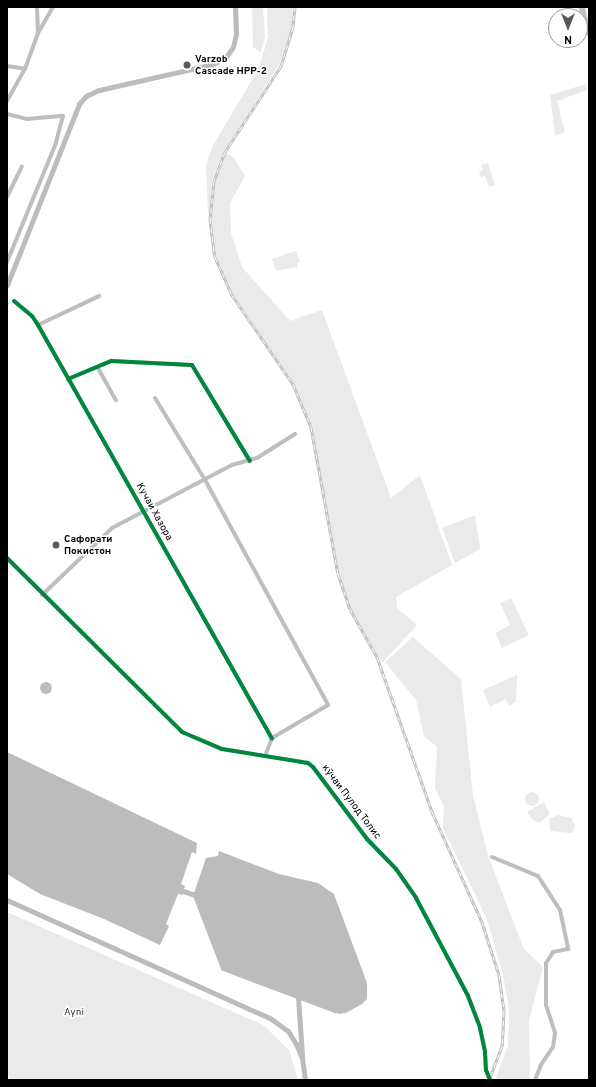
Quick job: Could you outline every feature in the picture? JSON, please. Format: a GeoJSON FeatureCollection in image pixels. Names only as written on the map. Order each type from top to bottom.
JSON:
{"type":"FeatureCollection","features":[{"type":"Feature","properties":{"kind":"main road"},"geometry":{"type":"LineString","coordinates":[[582,7],[589,33]]}},
{"type":"Feature","properties":{"kind":"street"},"geometry":{"type":"LineString","coordinates":[[37,7],[38,34]]}},
{"type":"Feature","properties":{"kind":"street"},"geometry":{"type":"LineString","coordinates":[[7,101],[25,69],[38,34],[53,7]]}},
{"type":"Feature","properties":{"kind":"street"},"geometry":{"type":"LineString","coordinates":[[7,66],[25,69]]}},
{"type":"Feature","properties":{"kind":"street"},"geometry":{"type":"LineString","coordinates":[[7,114],[26,118],[62,116],[56,143],[7,262]]}},
{"type":"Feature","properties":{"kind":"street"},"geometry":{"type":"LineString","coordinates":[[7,197],[22,166]]}},
{"type":"Feature","properties":{"kind":"street"},"geometry":{"type":"LineString","coordinates":[[7,247],[12,249]]}},
{"type":"Feature","properties":{"kind":"street"},"geometry":{"type":"LineString","coordinates":[[38,325],[99,296]]}},
{"type":"Feature","properties":{"kind":"street","name":"Кучаи Хазора"},"geometry":{"type":"LineString","coordinates":[[14,301],[32,316],[38,325],[272,738]]}},
{"type":"Feature","properties":{"kind":"street"},"geometry":{"type":"LineString","coordinates":[[68,379],[98,368],[111,361],[192,365],[250,461]]}},
{"type":"Feature","properties":{"kind":"street"},"geometry":{"type":"LineString","coordinates":[[98,368],[116,400]]}},
{"type":"Feature","properties":{"kind":"street"},"geometry":{"type":"LineString","coordinates":[[154,398],[205,480],[328,705],[272,738],[265,756]]}},
{"type":"Feature","properties":{"kind":"street"},"geometry":{"type":"LineString","coordinates":[[42,595],[112,528],[232,465],[250,461],[295,434]]}},
{"type":"Feature","properties":{"kind":"street","name":"кӯчаи Пулод Толис"},"geometry":{"type":"LineString","coordinates":[[7,558],[42,595],[182,732],[211,746],[308,763],[313,767],[366,839],[396,868],[411,889],[468,996],[480,1028],[485,1052],[486,1070],[490,1080]]}},
{"type":"Feature","properties":{"kind":"street"},"geometry":{"type":"LineString","coordinates":[[492,857],[538,876],[560,910],[568,949],[553,952],[546,963],[546,1005],[555,1033],[553,1047],[541,1065],[535,1080]]}},
{"type":"Feature","properties":{"kind":"green space"},"geometry":{"type":"Polygon","coordinates":[[[252,7],[263,7],[265,37],[261,52],[253,47],[252,7]]]}},
{"type":"Feature","properties":{"kind":"green space"},"geometry":{"type":"Polygon","coordinates":[[[267,7],[293,7],[292,27],[279,65],[224,151],[212,180],[210,212],[208,213],[206,166],[212,147],[258,70],[268,38],[267,7]]]}},
{"type":"Feature","properties":{"kind":"green space"},"geometry":{"type":"Polygon","coordinates":[[[586,84],[587,90],[557,101],[565,132],[555,136],[550,95],[586,84]]]}},
{"type":"Feature","properties":{"kind":"green space"},"geometry":{"type":"Polygon","coordinates":[[[226,153],[233,157],[245,176],[230,203],[231,233],[242,267],[290,321],[322,310],[391,498],[420,475],[452,565],[396,597],[397,608],[417,625],[382,663],[350,608],[339,573],[312,426],[294,383],[233,294],[216,256],[212,219],[215,181],[226,153]]]}},
{"type":"Feature","properties":{"kind":"green space"},"geometry":{"type":"Polygon","coordinates":[[[488,163],[495,185],[489,187],[485,176],[481,177],[479,172],[483,170],[481,165],[488,163]]]}},
{"type":"Feature","properties":{"kind":"green space"},"geometry":{"type":"Polygon","coordinates":[[[296,251],[300,262],[297,263],[298,267],[276,271],[272,259],[296,251]]]}},
{"type":"Feature","properties":{"kind":"green space"},"geometry":{"type":"Polygon","coordinates":[[[475,515],[480,549],[455,563],[442,528],[475,515]]]}},
{"type":"Feature","properties":{"kind":"green space"},"geometry":{"type":"Polygon","coordinates":[[[511,598],[529,635],[502,648],[495,633],[510,625],[500,603],[511,598]]]}},
{"type":"Feature","properties":{"kind":"green space"},"geometry":{"type":"Polygon","coordinates":[[[413,637],[461,679],[473,795],[488,856],[524,949],[543,967],[529,1021],[530,1080],[498,1080],[496,1077],[508,1046],[509,1010],[503,974],[486,917],[443,828],[444,806],[435,789],[437,747],[424,736],[416,700],[385,662],[413,637]]]}},
{"type":"Feature","properties":{"kind":"green space"},"geometry":{"type":"Polygon","coordinates":[[[517,675],[516,702],[509,706],[506,699],[490,707],[483,690],[517,675]]]}},
{"type":"Feature","properties":{"kind":"green space"},"geometry":{"type":"Polygon","coordinates":[[[529,792],[535,792],[539,796],[539,802],[535,806],[529,806],[525,802],[525,796],[529,792]]]}},
{"type":"Feature","properties":{"kind":"green space"},"geometry":{"type":"Polygon","coordinates":[[[544,802],[550,814],[539,823],[532,819],[527,812],[544,802]]]}},
{"type":"Feature","properties":{"kind":"green space"},"geometry":{"type":"Polygon","coordinates":[[[558,815],[571,818],[575,826],[572,833],[550,831],[549,819],[558,815]]]}},
{"type":"Feature","properties":{"kind":"green space","name":"Ayni"},"geometry":{"type":"Polygon","coordinates":[[[7,912],[263,1025],[289,1050],[298,1080],[10,1080],[7,1071],[7,912]]]}},
{"type":"Feature","properties":{"kind":"shaded area"},"geometry":{"type":"Polygon","coordinates":[[[44,682],[48,682],[52,688],[48,694],[44,694],[40,690],[40,686],[44,682]]]}},
{"type":"Feature","properties":{"kind":"shaded area"},"geometry":{"type":"Polygon","coordinates":[[[7,752],[197,843],[196,854],[192,852],[181,884],[185,886],[182,895],[178,894],[166,924],[169,926],[160,945],[104,919],[40,894],[7,874],[7,752]]]}},
{"type":"Feature","properties":{"kind":"shaded area"},"geometry":{"type":"Polygon","coordinates":[[[219,851],[279,874],[318,883],[334,894],[367,983],[367,999],[362,1004],[346,1013],[338,1014],[336,1009],[224,967],[194,893],[206,858],[218,856],[219,851]]]}},
{"type":"Feature","properties":{"kind":"waterway"},"geometry":{"type":"LineString","coordinates":[[7,285],[79,104],[86,96],[99,90],[213,64],[226,57],[233,47],[236,34],[235,7]]}},
{"type":"Feature","properties":{"kind":"waterway"},"geometry":{"type":"LineString","coordinates":[[183,891],[195,895],[223,968],[335,1010],[343,1009]]}},
{"type":"Feature","properties":{"kind":"waterway"},"geometry":{"type":"LineString","coordinates":[[7,900],[270,1018],[288,1031],[296,1044],[302,1058],[305,1080]]}},
{"type":"Feature","properties":{"kind":"waterway"},"geometry":{"type":"LineString","coordinates":[[298,997],[302,1056]]}},
{"type":"Feature","properties":{"kind":"railway"},"geometry":{"type":"LineString","coordinates":[[295,7],[293,27],[281,66],[225,152],[214,181],[210,219],[215,257],[232,295],[293,384],[311,427],[338,574],[350,609],[377,657],[433,814],[482,922],[499,975],[504,1012],[502,1046],[489,1080]]}},
{"type":"Feature","properties":{"kind":"cycle path"},"geometry":{"type":"LineString","coordinates":[[14,301],[32,316],[38,325],[272,738]]}},
{"type":"Feature","properties":{"kind":"cycle path"},"geometry":{"type":"LineString","coordinates":[[68,379],[111,361],[192,365],[250,461]]}},
{"type":"Feature","properties":{"kind":"cycle path"},"geometry":{"type":"LineString","coordinates":[[7,558],[182,732],[222,749],[308,763],[313,767],[367,839],[396,869],[416,898],[468,996],[480,1028],[485,1052],[486,1070],[490,1080]]}},
{"type":"Feature","properties":{"kind":"place","name":"Varzob Cascade HPP-2"},"geometry":{"type":"Point","coordinates":[187,65]}},
{"type":"Feature","properties":{"kind":"place","name":"Сафорати Покистон"},"geometry":{"type":"Point","coordinates":[56,545]}}]}
